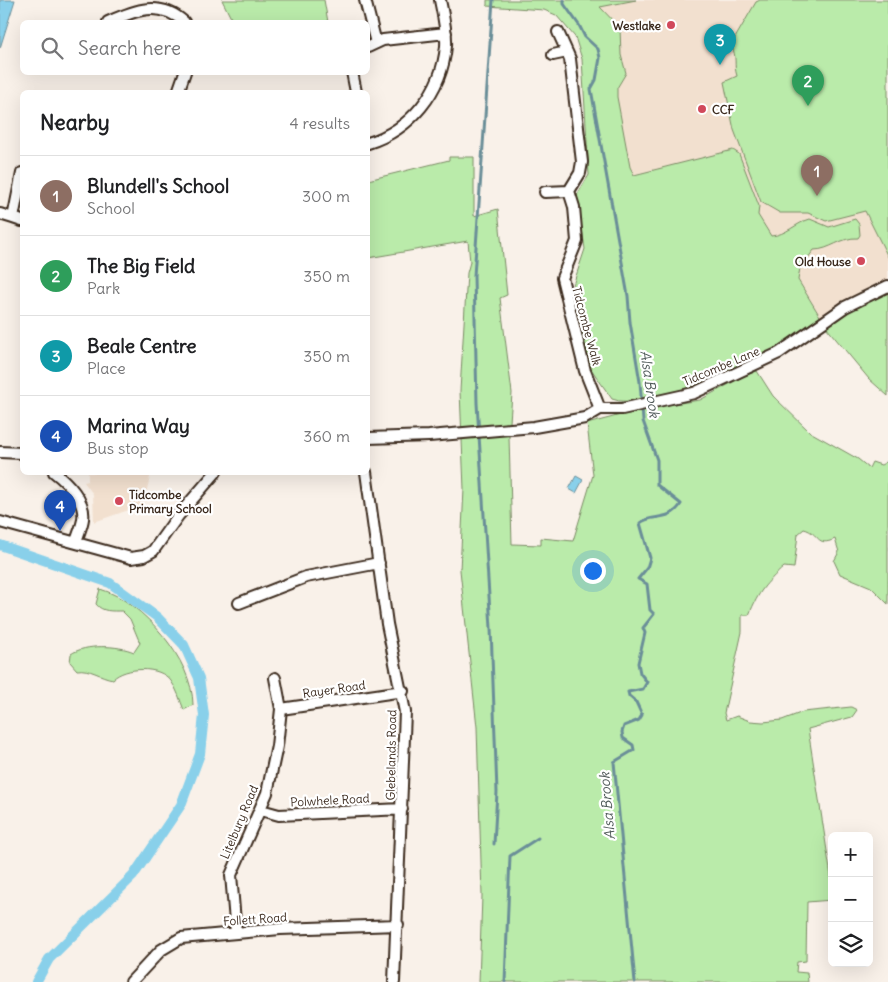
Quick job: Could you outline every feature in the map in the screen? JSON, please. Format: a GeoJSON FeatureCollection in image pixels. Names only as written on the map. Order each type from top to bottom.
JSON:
{"type":"FeatureCollection","features":[{"type":"Feature","properties":{"kind":"street"},"geometry":{"type":"LineString","coordinates":[[365,0],[368,20]]}},
{"type":"Feature","properties":{"kind":"street"},"geometry":{"type":"LineString","coordinates":[[370,142],[395,131],[421,109],[438,79],[445,54],[446,33],[440,0]]}},
{"type":"Feature","properties":{"kind":"street"},"geometry":{"type":"LineString","coordinates":[[113,20],[163,3],[182,20]]}},
{"type":"Feature","properties":{"kind":"street"},"geometry":{"type":"LineString","coordinates":[[370,32],[372,45],[446,33]]}},
{"type":"Feature","properties":{"kind":"street"},"geometry":{"type":"LineString","coordinates":[[545,192],[569,191],[580,173],[582,162],[579,122],[571,79],[572,68],[558,32]]}},
{"type":"Feature","properties":{"kind":"street"},"geometry":{"type":"LineString","coordinates":[[553,55],[567,52]]}},
{"type":"Feature","properties":{"kind":"street"},"geometry":{"type":"LineString","coordinates":[[179,90],[184,75]]}},
{"type":"Feature","properties":{"kind":"street"},"geometry":{"type":"LineString","coordinates":[[353,75],[356,90]]}},
{"type":"Feature","properties":{"kind":"street","name":"Tidcombe Walk"},"geometry":{"type":"LineString","coordinates":[[569,191],[574,207],[577,241],[562,278],[562,283],[568,296],[585,371],[600,408]]}},
{"type":"Feature","properties":{"kind":"street"},"geometry":{"type":"LineString","coordinates":[[0,214],[18,219],[20,196]]}},
{"type":"Feature","properties":{"kind":"street","name":"Tidcombe Lane"},"geometry":{"type":"LineString","coordinates":[[370,438],[497,430],[585,418],[600,408],[622,409],[694,393],[762,362],[804,337],[845,307],[888,286]]}},
{"type":"Feature","properties":{"kind":"street"},"geometry":{"type":"LineString","coordinates":[[0,452],[20,453]]}},
{"type":"Feature","properties":{"kind":"street"},"geometry":{"type":"LineString","coordinates":[[57,475],[82,504],[83,518],[76,542]]}},
{"type":"Feature","properties":{"kind":"street"},"geometry":{"type":"LineString","coordinates":[[0,522],[131,558],[144,556],[153,551],[178,516],[213,475]]}},
{"type":"Feature","properties":{"kind":"street","name":"Glebelands Road"},"geometry":{"type":"LineString","coordinates":[[366,475],[387,624],[403,691],[405,712],[398,926],[394,982]]}},
{"type":"Feature","properties":{"kind":"street"},"geometry":{"type":"LineString","coordinates":[[238,602],[306,577],[379,563]]}},
{"type":"Feature","properties":{"kind":"street"},"geometry":{"type":"LineString","coordinates":[[275,678],[281,709]]}},
{"type":"Feature","properties":{"kind":"street","name":"Rayer Road"},"geometry":{"type":"LineString","coordinates":[[281,709],[403,691]]}},
{"type":"Feature","properties":{"kind":"street","name":"Litelbury Road"},"geometry":{"type":"LineString","coordinates":[[236,933],[231,875],[261,810],[274,765],[281,709]]}},
{"type":"Feature","properties":{"kind":"street","name":"Polwhele Road"},"geometry":{"type":"LineString","coordinates":[[261,810],[279,815],[402,809]]}},
{"type":"Feature","properties":{"kind":"street","name":"Follett Road"},"geometry":{"type":"LineString","coordinates":[[131,982],[161,950],[181,938],[236,933],[398,926]]}},
{"type":"Feature","properties":{"kind":"shaded area"},"geometry":{"type":"Polygon","coordinates":[[[592,0],[888,0],[888,396],[869,379],[826,327],[721,155],[625,177],[592,0]]]}},
{"type":"Feature","properties":{"kind":"shaded area","name":"Tidcombe Primary School"},"geometry":{"type":"Polygon","coordinates":[[[88,475],[150,475],[143,505],[94,522],[93,494],[84,482],[88,481],[88,475]]]}},
{"type":"Feature","properties":{"kind":"green space"},"geometry":{"type":"Polygon","coordinates":[[[222,0],[324,0],[328,20],[232,20],[222,0]]]}},
{"type":"Feature","properties":{"kind":"green space"},"geometry":{"type":"Polygon","coordinates":[[[487,0],[636,0],[600,7],[620,28],[621,55],[626,73],[617,88],[617,97],[630,167],[634,175],[733,150],[739,154],[759,206],[758,215],[771,236],[810,219],[829,227],[855,219],[859,224],[860,235],[858,238],[846,239],[825,248],[814,250],[800,268],[798,280],[821,318],[777,348],[715,377],[668,394],[645,399],[626,401],[612,399],[589,366],[571,291],[585,249],[577,195],[589,175],[582,59],[575,37],[556,15],[544,10],[487,6],[487,0]]]}},
{"type":"Feature","properties":{"kind":"green space"},"geometry":{"type":"Polygon","coordinates":[[[760,0],[888,0],[888,257],[865,211],[826,221],[808,213],[780,213],[761,202],[734,130],[724,82],[737,76],[731,45],[756,2],[760,0]]]}},
{"type":"Feature","properties":{"kind":"green space"},"geometry":{"type":"Polygon","coordinates":[[[449,157],[474,157],[474,216],[498,209],[507,295],[500,298],[512,393],[509,437],[512,544],[541,545],[541,538],[573,541],[593,475],[587,424],[647,408],[700,400],[757,371],[773,396],[810,432],[858,459],[869,468],[872,462],[881,465],[888,461],[888,604],[871,587],[840,574],[834,561],[839,552],[835,539],[824,542],[804,529],[798,534],[794,568],[784,567],[763,588],[749,615],[742,615],[742,632],[724,713],[726,720],[737,716],[750,721],[763,722],[782,720],[803,712],[851,707],[857,710],[852,717],[808,729],[828,857],[828,900],[807,902],[806,961],[797,962],[796,972],[807,973],[808,982],[479,982],[482,896],[477,727],[460,570],[464,489],[460,391],[467,273],[470,262],[468,241],[370,258],[370,180],[449,160],[449,157]]]}},
{"type":"Feature","properties":{"kind":"green space"},"geometry":{"type":"Polygon","coordinates":[[[888,290],[888,396],[869,379],[826,327],[848,310],[888,290]]]}},
{"type":"Feature","properties":{"kind":"green space"},"geometry":{"type":"Polygon","coordinates":[[[100,589],[132,606],[148,619],[162,635],[175,652],[184,670],[191,688],[193,705],[184,710],[173,684],[166,676],[159,672],[134,670],[118,675],[113,679],[86,670],[77,670],[70,662],[71,654],[84,648],[111,647],[134,652],[140,643],[130,619],[122,611],[104,610],[98,607],[96,604],[100,589]]]}},
{"type":"Feature","properties":{"kind":"water"},"geometry":{"type":"Polygon","coordinates":[[[0,0],[15,0],[0,48],[0,0]]]}},
{"type":"Feature","properties":{"kind":"water"},"geometry":{"type":"Polygon","coordinates":[[[576,476],[583,480],[576,493],[569,489],[576,476]]]}},
{"type":"Feature","properties":{"kind":"waterway"},"geometry":{"type":"LineString","coordinates":[[493,0],[474,276],[477,403],[491,628],[497,792],[494,844]]}},
{"type":"Feature","properties":{"kind":"waterway","name":"Alsa Brook"},"geometry":{"type":"LineString","coordinates":[[564,0],[564,4],[585,37],[598,49],[600,58],[596,80],[591,89],[628,296],[630,322],[640,382],[643,421],[657,460],[657,485],[681,504],[671,514],[650,518],[640,523],[650,558],[647,568],[638,579],[647,584],[650,610],[654,614],[643,628],[645,633],[638,663],[640,673],[647,682],[643,689],[628,692],[629,696],[636,702],[642,715],[639,720],[624,726],[622,732],[623,738],[633,745],[634,750],[614,762],[635,982]]}},
{"type":"Feature","properties":{"kind":"waterway"},"geometry":{"type":"LineString","coordinates":[[0,545],[110,583],[157,617],[184,645],[199,678],[204,715],[200,754],[181,805],[133,876],[49,959],[36,982]]}},
{"type":"Feature","properties":{"kind":"waterway"},"geometry":{"type":"LineString","coordinates":[[505,982],[510,856],[538,838]]}},
{"type":"Feature","properties":{"kind":"place","name":"Westlake"},"geometry":{"type":"Point","coordinates":[671,25]}},
{"type":"Feature","properties":{"kind":"place","name":"Beale Centre"},"geometry":{"type":"Point","coordinates":[720,65]}},
{"type":"Feature","properties":{"kind":"place","name":"The Big Field"},"geometry":{"type":"Point","coordinates":[808,106]}},
{"type":"Feature","properties":{"kind":"place","name":"CCF"},"geometry":{"type":"Point","coordinates":[702,109]}},
{"type":"Feature","properties":{"kind":"place","name":"Blundell's School"},"geometry":{"type":"Point","coordinates":[817,196]}},
{"type":"Feature","properties":{"kind":"place","name":"Old House"},"geometry":{"type":"Point","coordinates":[861,261]}},
{"type":"Feature","properties":{"kind":"place","name":"Tidcombe Primary School"},"geometry":{"type":"Point","coordinates":[119,501]}},
{"type":"Feature","properties":{"kind":"place","name":"Marina Way"},"geometry":{"type":"Point","coordinates":[60,531]}}]}
